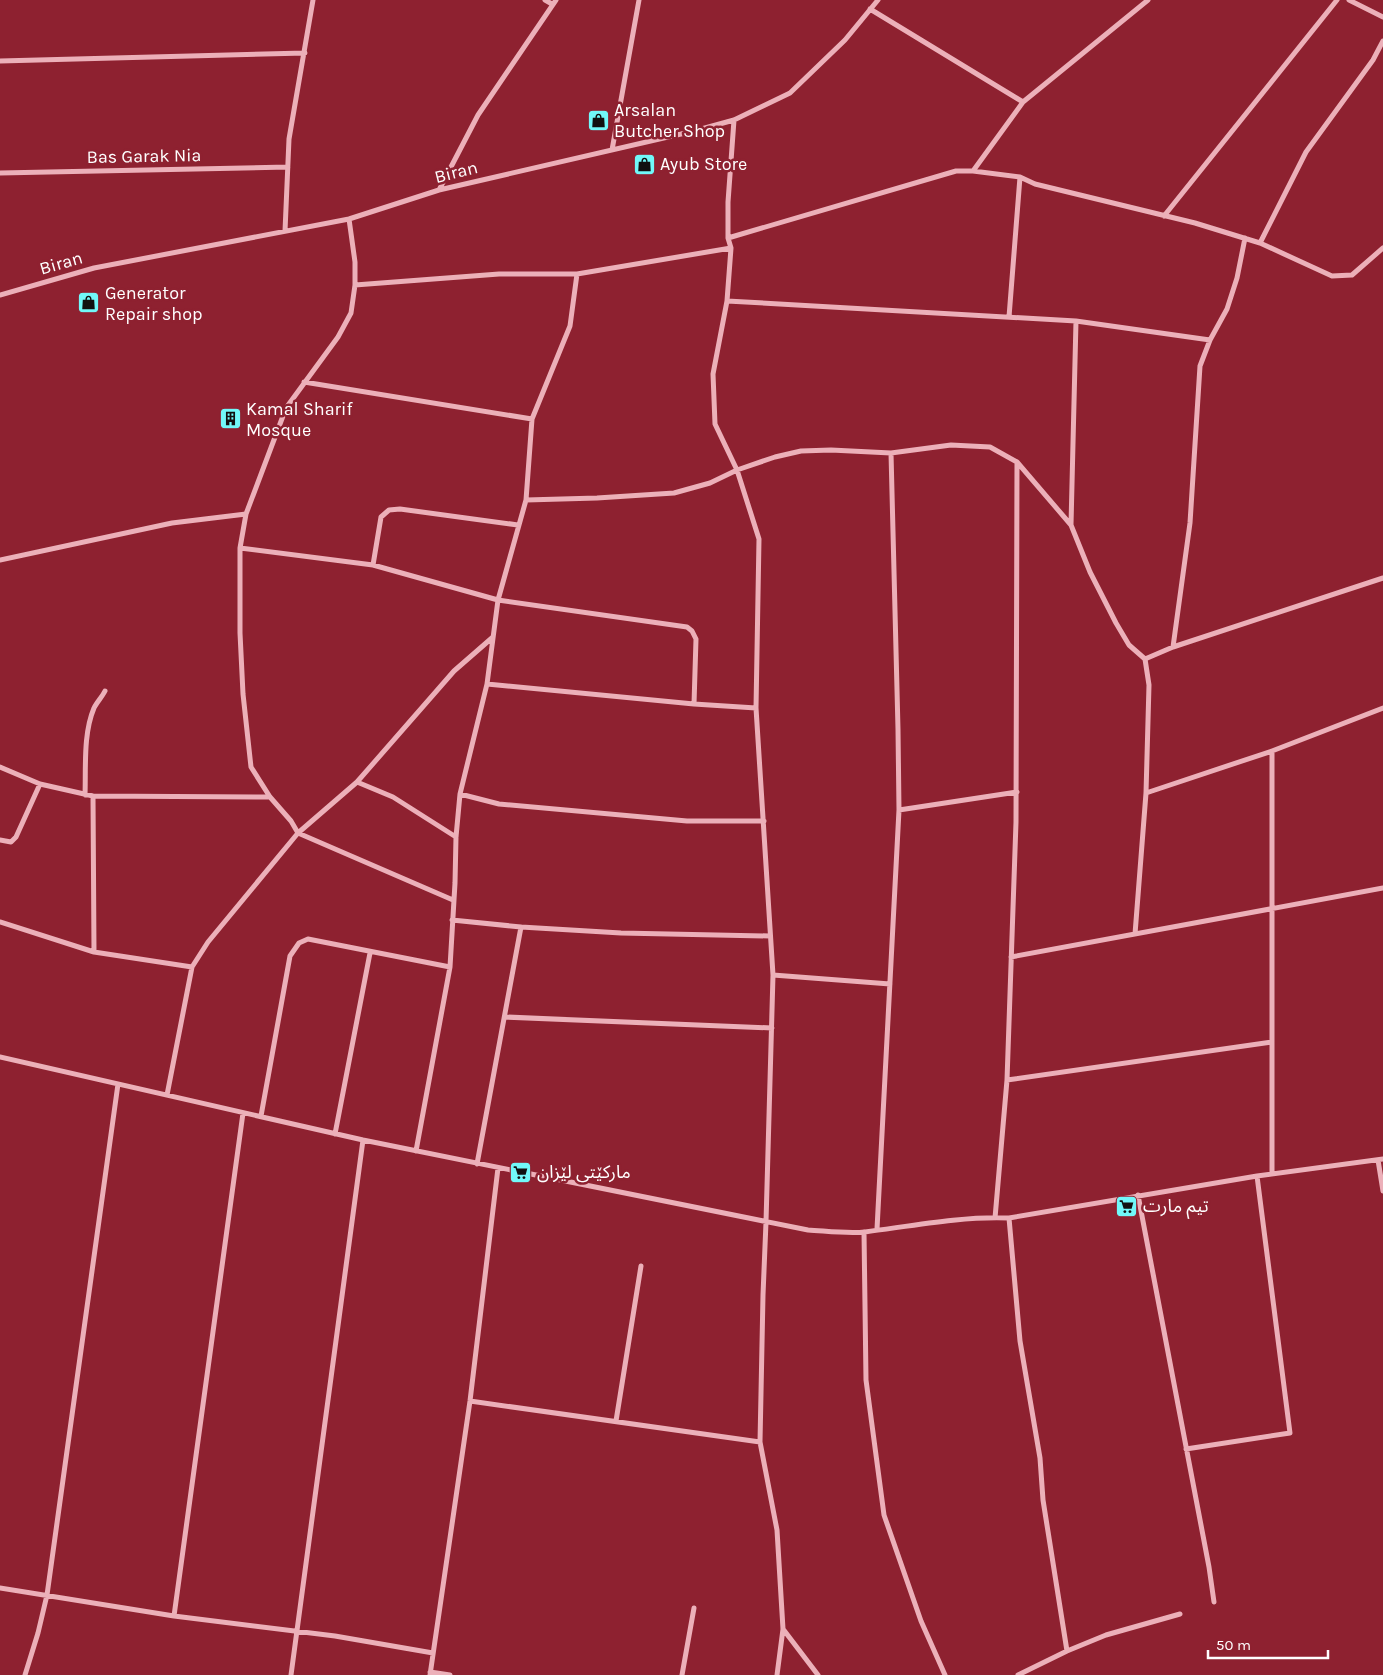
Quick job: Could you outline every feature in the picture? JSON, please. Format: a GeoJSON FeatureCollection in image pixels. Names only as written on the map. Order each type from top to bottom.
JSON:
{"type":"FeatureCollection","features":[{"type":"Feature","properties":{"kind":"street"},"geometry":{"type":"LineString","coordinates":[[285,231],[290,139],[313,0]]}},
{"type":"Feature","properties":{"kind":"street"},"geometry":{"type":"LineString","coordinates":[[439,190],[478,115],[554,2],[545,0]]}},
{"type":"Feature","properties":{"kind":"street"},"geometry":{"type":"LineString","coordinates":[[612,150],[639,0]]}},
{"type":"Feature","properties":{"kind":"street","name":"Biran"},"geometry":{"type":"LineString","coordinates":[[0,294],[94,268],[349,219],[439,190],[734,120],[790,93],[845,40],[878,0]]}},
{"type":"Feature","properties":{"kind":"street"},"geometry":{"type":"LineString","coordinates":[[973,171],[1023,102],[1148,0]]}},
{"type":"Feature","properties":{"kind":"street"},"geometry":{"type":"LineString","coordinates":[[1164,216],[1336,0]]}},
{"type":"Feature","properties":{"kind":"street"},"geometry":{"type":"LineString","coordinates":[[1349,0],[1383,17]]}},
{"type":"Feature","properties":{"kind":"street"},"geometry":{"type":"LineString","coordinates":[[870,9],[1023,102]]}},
{"type":"Feature","properties":{"kind":"street"},"geometry":{"type":"LineString","coordinates":[[1260,243],[1306,152],[1373,60],[1383,41]]}},
{"type":"Feature","properties":{"kind":"street"},"geometry":{"type":"LineString","coordinates":[[0,61],[305,53]]}},
{"type":"Feature","properties":{"kind":"street"},"geometry":{"type":"LineString","coordinates":[[734,120],[728,202],[728,238],[731,248],[727,300],[713,374],[715,424],[738,470],[760,539],[756,708],[773,975],[760,1442],[776,1530],[783,1629],[777,1675]]}},
{"type":"Feature","properties":{"kind":"street","name":"Bas Garak Nia"},"geometry":{"type":"LineString","coordinates":[[0,173],[288,167]]}},
{"type":"Feature","properties":{"kind":"street"},"geometry":{"type":"LineString","coordinates":[[728,238],[956,171],[973,171],[1020,177],[1035,184],[1245,238],[1332,276],[1352,275],[1383,248]]}},
{"type":"Feature","properties":{"kind":"street"},"geometry":{"type":"LineString","coordinates":[[1009,317],[1020,177]]}},
{"type":"Feature","properties":{"kind":"street"},"geometry":{"type":"LineString","coordinates":[[349,219],[355,262],[355,285],[351,313],[338,337],[286,408],[246,514],[240,548],[240,634],[251,767],[270,797],[298,833],[453,900]]}},
{"type":"Feature","properties":{"kind":"street"},"geometry":{"type":"LineString","coordinates":[[1173,647],[1190,523],[1200,366],[1210,340],[1227,308],[1237,278],[1245,238]]}},
{"type":"Feature","properties":{"kind":"street"},"geometry":{"type":"LineString","coordinates":[[355,285],[499,274],[577,274],[731,248]]}},
{"type":"Feature","properties":{"kind":"street"},"geometry":{"type":"LineString","coordinates":[[416,1151],[450,967],[456,837],[460,794],[488,684],[498,600],[526,500],[532,419],[570,326],[577,274]]}},
{"type":"Feature","properties":{"kind":"street"},"geometry":{"type":"LineString","coordinates":[[727,300],[1076,321],[1210,340]]}},
{"type":"Feature","properties":{"kind":"street"},"geometry":{"type":"LineString","coordinates":[[1071,525],[1076,321]]}},
{"type":"Feature","properties":{"kind":"street"},"geometry":{"type":"LineString","coordinates":[[304,382],[532,419]]}},
{"type":"Feature","properties":{"kind":"street"},"geometry":{"type":"LineString","coordinates":[[526,500],[674,493],[710,483],[738,470],[775,457],[801,451],[830,450],[890,453],[951,445],[990,447],[1017,462],[1071,525],[1090,572],[1116,623],[1129,645],[1145,659],[1149,685],[1146,793],[1135,934]]}},
{"type":"Feature","properties":{"kind":"street"},"geometry":{"type":"LineString","coordinates":[[877,1229],[898,810],[898,729],[890,453]]}},
{"type":"Feature","properties":{"kind":"street"},"geometry":{"type":"LineString","coordinates":[[995,1218],[1007,1080],[1017,792],[1017,462]]}},
{"type":"Feature","properties":{"kind":"street"},"geometry":{"type":"LineString","coordinates":[[373,565],[381,517],[389,510],[400,509],[518,525]]}},
{"type":"Feature","properties":{"kind":"street"},"geometry":{"type":"LineString","coordinates":[[0,560],[172,523],[246,514]]}},
{"type":"Feature","properties":{"kind":"street"},"geometry":{"type":"LineString","coordinates":[[240,548],[373,565],[498,600],[687,627],[692,631],[696,639],[694,704]]}},
{"type":"Feature","properties":{"kind":"street"},"geometry":{"type":"LineString","coordinates":[[1145,659],[1173,647],[1383,578]]}},
{"type":"Feature","properties":{"kind":"street"},"geometry":{"type":"LineString","coordinates":[[168,1096],[192,968],[208,942],[298,833],[357,782],[454,671],[493,637]]}},
{"type":"Feature","properties":{"kind":"street"},"geometry":{"type":"LineString","coordinates":[[488,684],[694,704],[756,708]]}},
{"type":"Feature","properties":{"kind":"street"},"geometry":{"type":"LineString","coordinates":[[85,795],[86,747],[89,730],[94,709],[105,691]]}},
{"type":"Feature","properties":{"kind":"street"},"geometry":{"type":"LineString","coordinates":[[1146,793],[1272,751],[1383,708]]}},
{"type":"Feature","properties":{"kind":"street"},"geometry":{"type":"LineString","coordinates":[[1272,751],[1272,1174]]}},
{"type":"Feature","properties":{"kind":"street"},"geometry":{"type":"LineString","coordinates":[[0,767],[40,784],[94,796],[270,797]]}},
{"type":"Feature","properties":{"kind":"street"},"geometry":{"type":"LineString","coordinates":[[357,782],[393,797],[456,837]]}},
{"type":"Feature","properties":{"kind":"street"},"geometry":{"type":"LineString","coordinates":[[0,840],[10,842],[16,837],[40,784]]}},
{"type":"Feature","properties":{"kind":"street"},"geometry":{"type":"LineString","coordinates":[[898,810],[1017,792]]}},
{"type":"Feature","properties":{"kind":"street"},"geometry":{"type":"LineString","coordinates":[[460,794],[499,804],[687,821],[764,821]]}},
{"type":"Feature","properties":{"kind":"street"},"geometry":{"type":"LineString","coordinates":[[94,796],[94,952]]}},
{"type":"Feature","properties":{"kind":"street"},"geometry":{"type":"LineString","coordinates":[[1011,957],[1383,888]]}},
{"type":"Feature","properties":{"kind":"street"},"geometry":{"type":"LineString","coordinates":[[452,920],[521,927],[621,933],[770,936]]}},
{"type":"Feature","properties":{"kind":"street"},"geometry":{"type":"LineString","coordinates":[[0,922],[94,952],[192,968]]}},
{"type":"Feature","properties":{"kind":"street"},"geometry":{"type":"LineString","coordinates":[[477,1164],[521,927]]}},
{"type":"Feature","properties":{"kind":"street"},"geometry":{"type":"LineString","coordinates":[[260,1116],[290,956],[299,943],[308,939],[450,967]]}},
{"type":"Feature","properties":{"kind":"street"},"geometry":{"type":"LineString","coordinates":[[335,1134],[370,952]]}},
{"type":"Feature","properties":{"kind":"street"},"geometry":{"type":"LineString","coordinates":[[773,975],[890,984]]}},
{"type":"Feature","properties":{"kind":"street"},"geometry":{"type":"LineString","coordinates":[[505,1016],[772,1028]]}},
{"type":"Feature","properties":{"kind":"street"},"geometry":{"type":"LineString","coordinates":[[1007,1080],[1272,1042]]}},
{"type":"Feature","properties":{"kind":"street"},"geometry":{"type":"LineString","coordinates":[[0,1057],[363,1140],[808,1230],[864,1232],[877,1229],[1009,1218],[1257,1176],[1380,1160],[1383,1191]]}},
{"type":"Feature","properties":{"kind":"street"},"geometry":{"type":"LineString","coordinates":[[25,1675],[47,1595],[118,1084]]}},
{"type":"Feature","properties":{"kind":"street"},"geometry":{"type":"LineString","coordinates":[[174,1616],[243,1113]]}},
{"type":"Feature","properties":{"kind":"street"},"geometry":{"type":"LineString","coordinates":[[291,1675],[363,1140]]}},
{"type":"Feature","properties":{"kind":"street"},"geometry":{"type":"LineString","coordinates":[[450,1675],[430,1674],[470,1401],[498,1168]]}},
{"type":"Feature","properties":{"kind":"street"},"geometry":{"type":"LineString","coordinates":[[1186,1449],[1290,1433],[1257,1176]]}},
{"type":"Feature","properties":{"kind":"street"},"geometry":{"type":"LineString","coordinates":[[1138,1195],[1209,1567],[1214,1602]]}},
{"type":"Feature","properties":{"kind":"street"},"geometry":{"type":"LineString","coordinates":[[1009,1218],[1020,1341],[1040,1458],[1043,1500],[1067,1651]]}},
{"type":"Feature","properties":{"kind":"street"},"geometry":{"type":"LineString","coordinates":[[864,1232],[866,1380],[884,1515],[921,1621],[945,1675]]}},
{"type":"Feature","properties":{"kind":"street"},"geometry":{"type":"LineString","coordinates":[[616,1421],[641,1266]]}},
{"type":"Feature","properties":{"kind":"street"},"geometry":{"type":"LineString","coordinates":[[470,1401],[760,1442]]}},
{"type":"Feature","properties":{"kind":"street"},"geometry":{"type":"LineString","coordinates":[[0,1588],[174,1616],[297,1631],[433,1652]]}},
{"type":"Feature","properties":{"kind":"street"},"geometry":{"type":"LineString","coordinates":[[682,1675],[694,1608]]}},
{"type":"Feature","properties":{"kind":"street"},"geometry":{"type":"LineString","coordinates":[[1018,1675],[1067,1651],[1106,1635],[1180,1614]]}},
{"type":"Feature","properties":{"kind":"street"},"geometry":{"type":"LineString","coordinates":[[783,1629],[818,1675]]}},
{"type":"Feature","properties":{"kind":"place","name":"Arsalan Butcher Shop"},"geometry":{"type":"Point","coordinates":[598,120]}},
{"type":"Feature","properties":{"kind":"place","name":"Ayub Store"},"geometry":{"type":"Point","coordinates":[644,164]}},
{"type":"Feature","properties":{"kind":"place","name":"Generator Repair shop"},"geometry":{"type":"Point","coordinates":[89,303]}},
{"type":"Feature","properties":{"kind":"place","name":"Kamal Sharif Mosque"},"geometry":{"type":"Point","coordinates":[230,419]}},
{"type":"Feature","properties":{"kind":"place","name":"مارکێتی لێزان"},"geometry":{"type":"Point","coordinates":[521,1172]}},
{"type":"Feature","properties":{"kind":"place","name":"تيم مارت"},"geometry":{"type":"Point","coordinates":[1127,1206]}}]}
